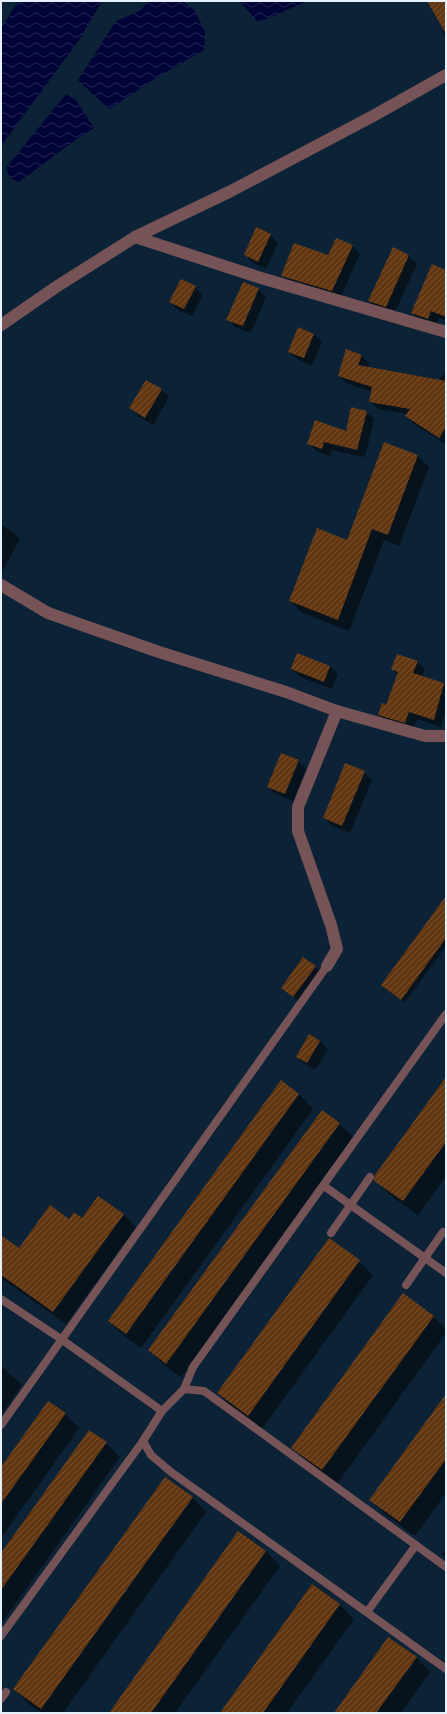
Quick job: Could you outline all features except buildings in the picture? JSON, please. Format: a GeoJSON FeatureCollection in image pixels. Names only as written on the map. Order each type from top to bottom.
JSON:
{"type":"FeatureCollection","features":[{"type":"Feature","properties":{"kind":"street"},"geometry":{"type":"LineString","coordinates":[[1,325],[56,286],[135,237],[244,184],[373,116],[446,75]]}},
{"type":"Feature","properties":{"kind":"street"},"geometry":{"type":"LineString","coordinates":[[135,237],[261,278],[446,332]]}},
{"type":"Feature","properties":{"kind":"street"},"geometry":{"type":"LineString","coordinates":[[1,585],[48,613],[159,652],[286,692],[337,711],[425,736],[446,736]]}},
{"type":"Feature","properties":{"kind":"street"},"geometry":{"type":"LineString","coordinates":[[327,966],[337,949],[331,925],[298,831],[298,807],[337,711]]}},
{"type":"Feature","properties":{"kind":"lane"},"geometry":{"type":"LineString","coordinates":[[1,1425],[327,966]]}},
{"type":"Feature","properties":{"kind":"lane"},"geometry":{"type":"LineString","coordinates":[[1,1636],[143,1441],[162,1411],[184,1389],[193,1367],[446,1014]]}},
{"type":"Feature","properties":{"kind":"lane"},"geometry":{"type":"LineString","coordinates":[[331,1233],[370,1177]]}},
{"type":"Feature","properties":{"kind":"lane"},"geometry":{"type":"LineString","coordinates":[[324,1186],[446,1273]]}},
{"type":"Feature","properties":{"kind":"lane"},"geometry":{"type":"LineString","coordinates":[[406,1285],[443,1232]]}},
{"type":"Feature","properties":{"kind":"lane"},"geometry":{"type":"LineString","coordinates":[[1,1299],[61,1339],[162,1411]]}},
{"type":"Feature","properties":{"kind":"lane"},"geometry":{"type":"LineString","coordinates":[[184,1389],[204,1391],[446,1567]]}},
{"type":"Feature","properties":{"kind":"lane"},"geometry":{"type":"LineString","coordinates":[[143,1441],[151,1456],[171,1472],[446,1669]]}},
{"type":"Feature","properties":{"kind":"lane"},"geometry":{"type":"LineString","coordinates":[[367,1612],[416,1545]]}},
{"type":"Feature","properties":{"kind":"lane"},"geometry":{"type":"LineString","coordinates":[[1,1699],[6,1692]]}},
{"type":"Feature","properties":{"kind":"water"},"geometry":{"type":"Polygon","coordinates":[[[18,1],[102,1],[79,40],[1,146],[1,29],[18,1]]]}},
{"type":"Feature","properties":{"kind":"water"},"geometry":{"type":"Polygon","coordinates":[[[148,1],[183,1],[195,11],[205,32],[204,50],[153,80],[109,109],[78,80],[116,21],[141,10],[148,1]]]}},
{"type":"Feature","properties":{"kind":"water"},"geometry":{"type":"Polygon","coordinates":[[[239,1],[307,1],[267,19],[257,21],[239,1]]]}},
{"type":"Feature","properties":{"kind":"water"},"geometry":{"type":"Polygon","coordinates":[[[66,94],[76,100],[94,128],[75,140],[19,182],[10,178],[6,168],[66,94]]]}}]}
